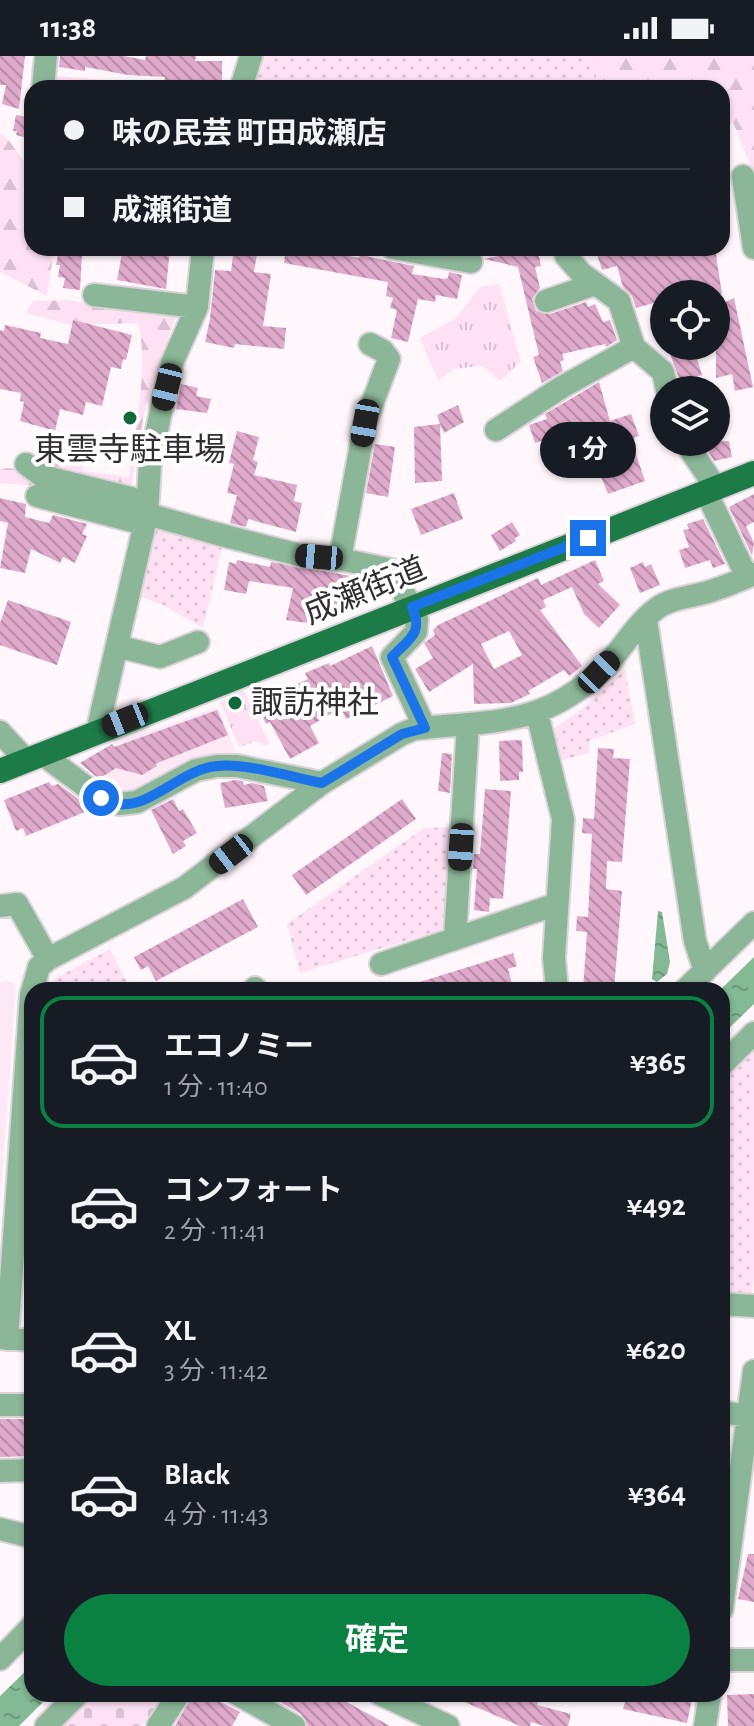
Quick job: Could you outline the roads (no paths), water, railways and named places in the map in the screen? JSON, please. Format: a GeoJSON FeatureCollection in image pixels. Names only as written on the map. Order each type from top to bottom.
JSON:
{"type":"FeatureCollection","features":[{"type":"Feature","properties":{"kind":"main road","name":"成瀬街道"},"geometry":{"type":"LineString","coordinates":[[0,771],[754,473]]}},
{"type":"Feature","properties":{"kind":"street"},"geometry":{"type":"LineString","coordinates":[[44,80],[46,56]]}},
{"type":"Feature","properties":{"kind":"street"},"geometry":{"type":"LineString","coordinates":[[244,80],[251,56]]}},
{"type":"Feature","properties":{"kind":"street"},"geometry":{"type":"LineString","coordinates":[[743,176],[754,248]]}},
{"type":"Feature","properties":{"kind":"street"},"geometry":{"type":"LineString","coordinates":[[97,732],[145,519],[150,464],[161,411],[172,363],[190,329],[197,307],[202,256]]}},
{"type":"Feature","properties":{"kind":"street"},"geometry":{"type":"LineString","coordinates":[[438,256],[471,262]]}},
{"type":"Feature","properties":{"kind":"street"},"geometry":{"type":"LineString","coordinates":[[566,256],[595,284],[619,301],[634,347],[664,376]]}},
{"type":"Feature","properties":{"kind":"street"},"geometry":{"type":"LineString","coordinates":[[546,301],[595,284]]}},
{"type":"Feature","properties":{"kind":"street"},"geometry":{"type":"LineString","coordinates":[[94,295],[197,307]]}},
{"type":"Feature","properties":{"kind":"street"},"geometry":{"type":"LineString","coordinates":[[340,559],[365,423],[389,359],[383,351],[370,344]]}},
{"type":"Feature","properties":{"kind":"street"},"geometry":{"type":"LineString","coordinates":[[496,430],[562,387],[634,347]]}},
{"type":"Feature","properties":{"kind":"street"},"geometry":{"type":"LineString","coordinates":[[35,982],[39,967],[48,959],[184,888],[322,783],[402,734],[425,728],[520,719],[537,713],[571,695],[599,672],[656,609],[750,576],[693,456]]}},
{"type":"Feature","properties":{"kind":"street"},"geometry":{"type":"LineString","coordinates":[[26,464],[42,476],[131,498],[145,519]]}},
{"type":"Feature","properties":{"kind":"street"},"geometry":{"type":"LineString","coordinates":[[37,496],[299,555],[340,559],[392,570],[417,619],[416,632],[392,657],[425,728]]}},
{"type":"Feature","properties":{"kind":"street"},"geometry":{"type":"LineString","coordinates":[[646,620],[695,941],[705,971]]}},
{"type":"Feature","properties":{"kind":"street"},"geometry":{"type":"LineString","coordinates":[[117,646],[160,657],[198,642]]}},
{"type":"Feature","properties":{"kind":"street"},"geometry":{"type":"LineString","coordinates":[[537,713],[563,819],[554,958],[556,982]]}},
{"type":"Feature","properties":{"kind":"street"},"geometry":{"type":"LineString","coordinates":[[455,938],[468,724]]}},
{"type":"Feature","properties":{"kind":"street"},"geometry":{"type":"LineString","coordinates":[[0,732],[101,798],[119,804],[137,802],[196,770],[217,766],[237,766],[322,783]]}},
{"type":"Feature","properties":{"kind":"street"},"geometry":{"type":"LineString","coordinates":[[0,906],[17,904],[48,959]]}},
{"type":"Feature","properties":{"kind":"street"},"geometry":{"type":"LineString","coordinates":[[381,964],[557,904]]}},
{"type":"Feature","properties":{"kind":"street"},"geometry":{"type":"LineString","coordinates":[[693,982],[754,923]]}},
{"type":"Feature","properties":{"kind":"street"},"geometry":{"type":"LineString","coordinates":[[730,1057],[754,1033]]}},
{"type":"Feature","properties":{"kind":"street"},"geometry":{"type":"LineString","coordinates":[[24,1156],[3,1339],[24,1340]]}},
{"type":"Feature","properties":{"kind":"street"},"geometry":{"type":"LineString","coordinates":[[730,1304],[754,1306]]}},
{"type":"Feature","properties":{"kind":"street"},"geometry":{"type":"LineString","coordinates":[[730,1556],[751,1416],[754,1371]]}},
{"type":"Feature","properties":{"kind":"street"},"geometry":{"type":"LineString","coordinates":[[0,1405],[24,1405]]}},
{"type":"Feature","properties":{"kind":"street"},"geometry":{"type":"LineString","coordinates":[[730,1413],[751,1416]]}},
{"type":"Feature","properties":{"kind":"street"},"geometry":{"type":"LineString","coordinates":[[0,1471],[24,1470]]}},
{"type":"Feature","properties":{"kind":"street"},"geometry":{"type":"LineString","coordinates":[[0,1529],[24,1535]]}},
{"type":"Feature","properties":{"kind":"street"},"geometry":{"type":"LineString","coordinates":[[0,1659],[24,1634]]}},
{"type":"Feature","properties":{"kind":"street"},"geometry":{"type":"LineString","coordinates":[[730,1660],[754,1660]]}},
{"type":"Feature","properties":{"kind":"street"},"geometry":{"type":"LineString","coordinates":[[46,1726],[70,1702]]}},
{"type":"Feature","properties":{"kind":"street"},"geometry":{"type":"LineString","coordinates":[[158,1726],[174,1702]]}},
{"type":"Feature","properties":{"kind":"street"},"geometry":{"type":"LineString","coordinates":[[251,1702],[294,1726]]}},
{"type":"Feature","properties":{"kind":"street"},"geometry":{"type":"LineString","coordinates":[[397,1702],[448,1726]]}},
{"type":"Feature","properties":{"kind":"street"},"geometry":{"type":"LineString","coordinates":[[705,1726],[709,1702]]}},
{"type":"Feature","properties":{"kind":"water"},"geometry":{"type":"Polygon","coordinates":[[[658,911],[662,912],[670,962],[667,974],[657,982],[652,979],[658,911]]]}},
{"type":"Feature","properties":{"kind":"water"},"geometry":{"type":"Polygon","coordinates":[[[754,957],[754,1004],[730,1027],[730,982],[754,957]]]}},
{"type":"Feature","properties":{"kind":"water"},"geometry":{"type":"Polygon","coordinates":[[[24,1673],[24,1702],[43,1702],[19,1726],[0,1726],[0,1696],[24,1673]]]}},
{"type":"Feature","properties":{"kind":"place","name":"東雲寺駐車場"},"geometry":{"type":"Point","coordinates":[130,418]}},
{"type":"Feature","properties":{"kind":"place","name":"諏訪神社"},"geometry":{"type":"Point","coordinates":[235,703]}}]}
